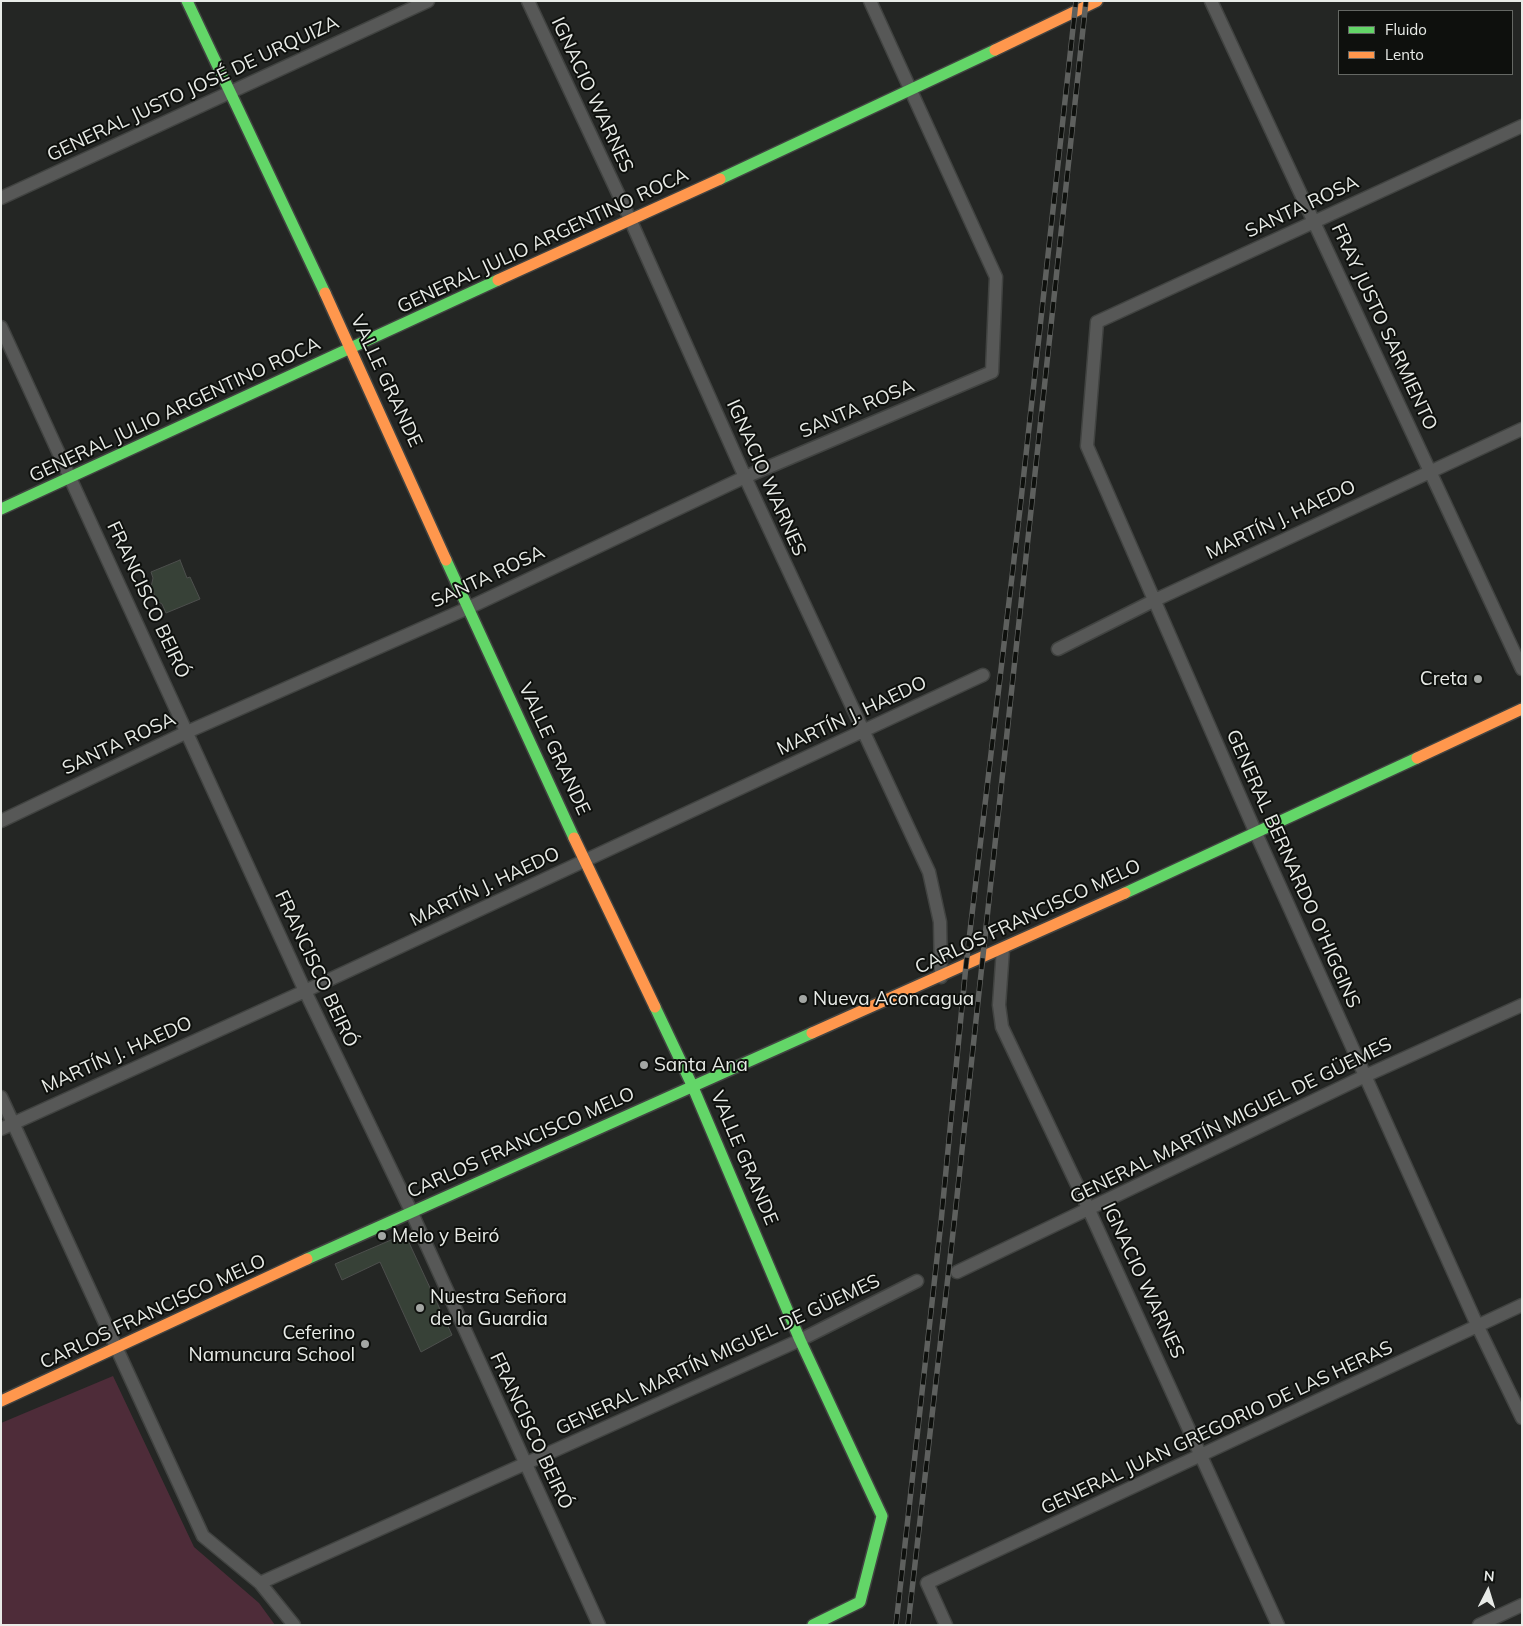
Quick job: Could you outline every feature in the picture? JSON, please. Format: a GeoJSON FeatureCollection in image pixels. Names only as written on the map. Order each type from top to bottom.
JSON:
{"type":"FeatureCollection","features":[{"type":"Feature","properties":{"kind":"street","name":"VALLE GRANDE"},"geometry":{"type":"LineString","coordinates":[[187,1],[351,348],[585,861],[692,1085],[800,1340],[882,1516],[860,1602],[813,1625]]}},
{"type":"Feature","properties":{"kind":"street","name":"GENERAL JUSTO JOSÉ DE URQUIZA"},"geometry":{"type":"LineString","coordinates":[[1,198],[428,1]]}},
{"type":"Feature","properties":{"kind":"street","name":"IGNACIO WARNES"},"geometry":{"type":"LineString","coordinates":[[528,1],[630,219],[745,477],[929,872],[940,922],[940,977]]}},
{"type":"Feature","properties":{"kind":"street"},"geometry":{"type":"LineString","coordinates":[[870,1],[911,91]]}},
{"type":"Feature","properties":{"kind":"street","name":"GENERAL JULIO ARGENTINO ROCA"},"geometry":{"type":"LineString","coordinates":[[1,508],[911,91],[1097,1]]}},
{"type":"Feature","properties":{"kind":"street","name":"FRAY JUSTO SARMIENTO"},"geometry":{"type":"LineString","coordinates":[[1211,1],[1522,669]]}},
{"type":"Feature","properties":{"kind":"street","name":"SANTA ROSA"},"geometry":{"type":"LineString","coordinates":[[1,821],[187,732],[468,608],[745,477],[992,372],[996,277],[911,91]]}},
{"type":"Feature","properties":{"kind":"street","name":"SANTA ROSA"},"geometry":{"type":"LineString","coordinates":[[1097,322],[1522,126]]}},
{"type":"Feature","properties":{"kind":"street","name":"GENERAL BERNARDO O'HIGGINS"},"geometry":{"type":"LineString","coordinates":[[1097,322],[1087,446],[1255,831],[1478,1327],[1522,1418]]}},
{"type":"Feature","properties":{"kind":"street","name":"FRANCISCO BEIRÓ"},"geometry":{"type":"LineString","coordinates":[[1,327],[305,991],[411,1211],[599,1625]]}},
{"type":"Feature","properties":{"kind":"street","name":"MARTÍN J. HAEDO"},"geometry":{"type":"LineString","coordinates":[[1058,649],[1153,601],[1522,430]]}},
{"type":"Feature","properties":{"kind":"street","name":"MARTÍN J. HAEDO"},"geometry":{"type":"LineString","coordinates":[[1,1129],[305,991],[983,675]]}},
{"type":"Feature","properties":{"kind":"street","name":"CARLOS FRANCISCO MELO"},"geometry":{"type":"LineString","coordinates":[[1,1401],[411,1211],[1003,949],[1522,709]]}},
{"type":"Feature","properties":{"kind":"street","name":"IGNACIO WARNES"},"geometry":{"type":"LineString","coordinates":[[1003,949],[998,1005],[1002,1027],[1089,1210],[1278,1625]]}},
{"type":"Feature","properties":{"kind":"street","name":"GENERAL MARTÍN MIGUEL DE GÜEMES"},"geometry":{"type":"LineString","coordinates":[[957,1272],[1365,1076],[1522,1005]]}},
{"type":"Feature","properties":{"kind":"street"},"geometry":{"type":"LineString","coordinates":[[1,1097],[203,1536],[260,1583],[294,1625]]}},
{"type":"Feature","properties":{"kind":"street","name":"GENERAL MARTÍN MIGUEL DE GÜEMES"},"geometry":{"type":"LineString","coordinates":[[260,1583],[800,1340],[917,1281]]}},
{"type":"Feature","properties":{"kind":"street","name":"GENERAL JUAN GREGORIO DE LAS HERAS"},"geometry":{"type":"LineString","coordinates":[[946,1625],[927,1583],[1522,1305]]}},
{"type":"Feature","properties":{"kind":"street"},"geometry":{"type":"LineString","coordinates":[[1479,1625],[1522,1606]]}},
{"type":"Feature","properties":{"kind":"shaded area"},"geometry":{"type":"Polygon","coordinates":[[[113,1376],[194,1547],[259,1603],[275,1625],[1,1625],[1,1423],[113,1376]]]}},
{"type":"Feature","properties":{"kind":"building"},"geometry":{"type":"Polygon","coordinates":[[[180,560],[187,578],[190,577],[200,599],[166,613],[162,604],[157,601],[151,587],[153,578],[151,572],[180,560]]]}},
{"type":"Feature","properties":{"kind":"building","name":"Nuestra Señora de la Guardia"},"geometry":{"type":"Polygon","coordinates":[[[405,1234],[452,1335],[421,1352],[380,1262],[342,1280],[335,1264],[405,1234]]]}},
{"type":"Feature","properties":{"kind":"railway"},"geometry":{"type":"LineString","coordinates":[[896,1625],[941,1222],[966,965],[1020,509],[1076,1]]}},
{"type":"Feature","properties":{"kind":"railway"},"geometry":{"type":"LineString","coordinates":[[908,1625],[954,1224],[1086,1]]}},
{"type":"Feature","properties":{"kind":"traffic: fast"},"geometry":{"type":"LineString","coordinates":[[187,1],[325,293]]}},
{"type":"Feature","properties":{"kind":"traffic: fast"},"geometry":{"type":"LineString","coordinates":[[720,179],[995,50]]}},
{"type":"Feature","properties":{"kind":"traffic: fast"},"geometry":{"type":"LineString","coordinates":[[1,509],[498,280]]}},
{"type":"Feature","properties":{"kind":"traffic: fast"},"geometry":{"type":"LineString","coordinates":[[446,560],[574,838]]}},
{"type":"Feature","properties":{"kind":"traffic: fast"},"geometry":{"type":"LineString","coordinates":[[1125,893],[1417,758]]}},
{"type":"Feature","properties":{"kind":"traffic: fast"},"geometry":{"type":"LineString","coordinates":[[655,1007],[692,1085],[800,1340],[882,1516],[860,1602],[813,1625]]}},
{"type":"Feature","properties":{"kind":"traffic: fast"},"geometry":{"type":"LineString","coordinates":[[307,1259],[812,1033]]}},
{"type":"Feature","properties":{"kind":"traffic: slow"},"geometry":{"type":"LineString","coordinates":[[995,50],[1097,1]]}},
{"type":"Feature","properties":{"kind":"traffic: slow"},"geometry":{"type":"LineString","coordinates":[[498,280],[720,179]]}},
{"type":"Feature","properties":{"kind":"traffic: slow"},"geometry":{"type":"LineString","coordinates":[[325,293],[446,560]]}},
{"type":"Feature","properties":{"kind":"traffic: slow"},"geometry":{"type":"LineString","coordinates":[[1417,758],[1522,709]]}},
{"type":"Feature","properties":{"kind":"traffic: slow"},"geometry":{"type":"LineString","coordinates":[[574,838],[655,1007]]}},
{"type":"Feature","properties":{"kind":"traffic: slow"},"geometry":{"type":"LineString","coordinates":[[812,1033],[1125,893]]}},
{"type":"Feature","properties":{"kind":"traffic: slow"},"geometry":{"type":"LineString","coordinates":[[1,1401],[307,1259]]}},
{"type":"Feature","properties":{"kind":"place","name":"Creta"},"geometry":{"type":"Point","coordinates":[1478,679]}},
{"type":"Feature","properties":{"kind":"place","name":"Nueva Aconcagua"},"geometry":{"type":"Point","coordinates":[803,999]}},
{"type":"Feature","properties":{"kind":"place","name":"Santa Ana"},"geometry":{"type":"Point","coordinates":[644,1065]}},
{"type":"Feature","properties":{"kind":"place","name":"Melo y Beiró"},"geometry":{"type":"Point","coordinates":[382,1236]}},
{"type":"Feature","properties":{"kind":"place","name":"Nuestra Señora de la Guardia"},"geometry":{"type":"Point","coordinates":[420,1308]}},
{"type":"Feature","properties":{"kind":"place","name":"Ceferino Namuncura School"},"geometry":{"type":"Point","coordinates":[365,1344]}}]}
